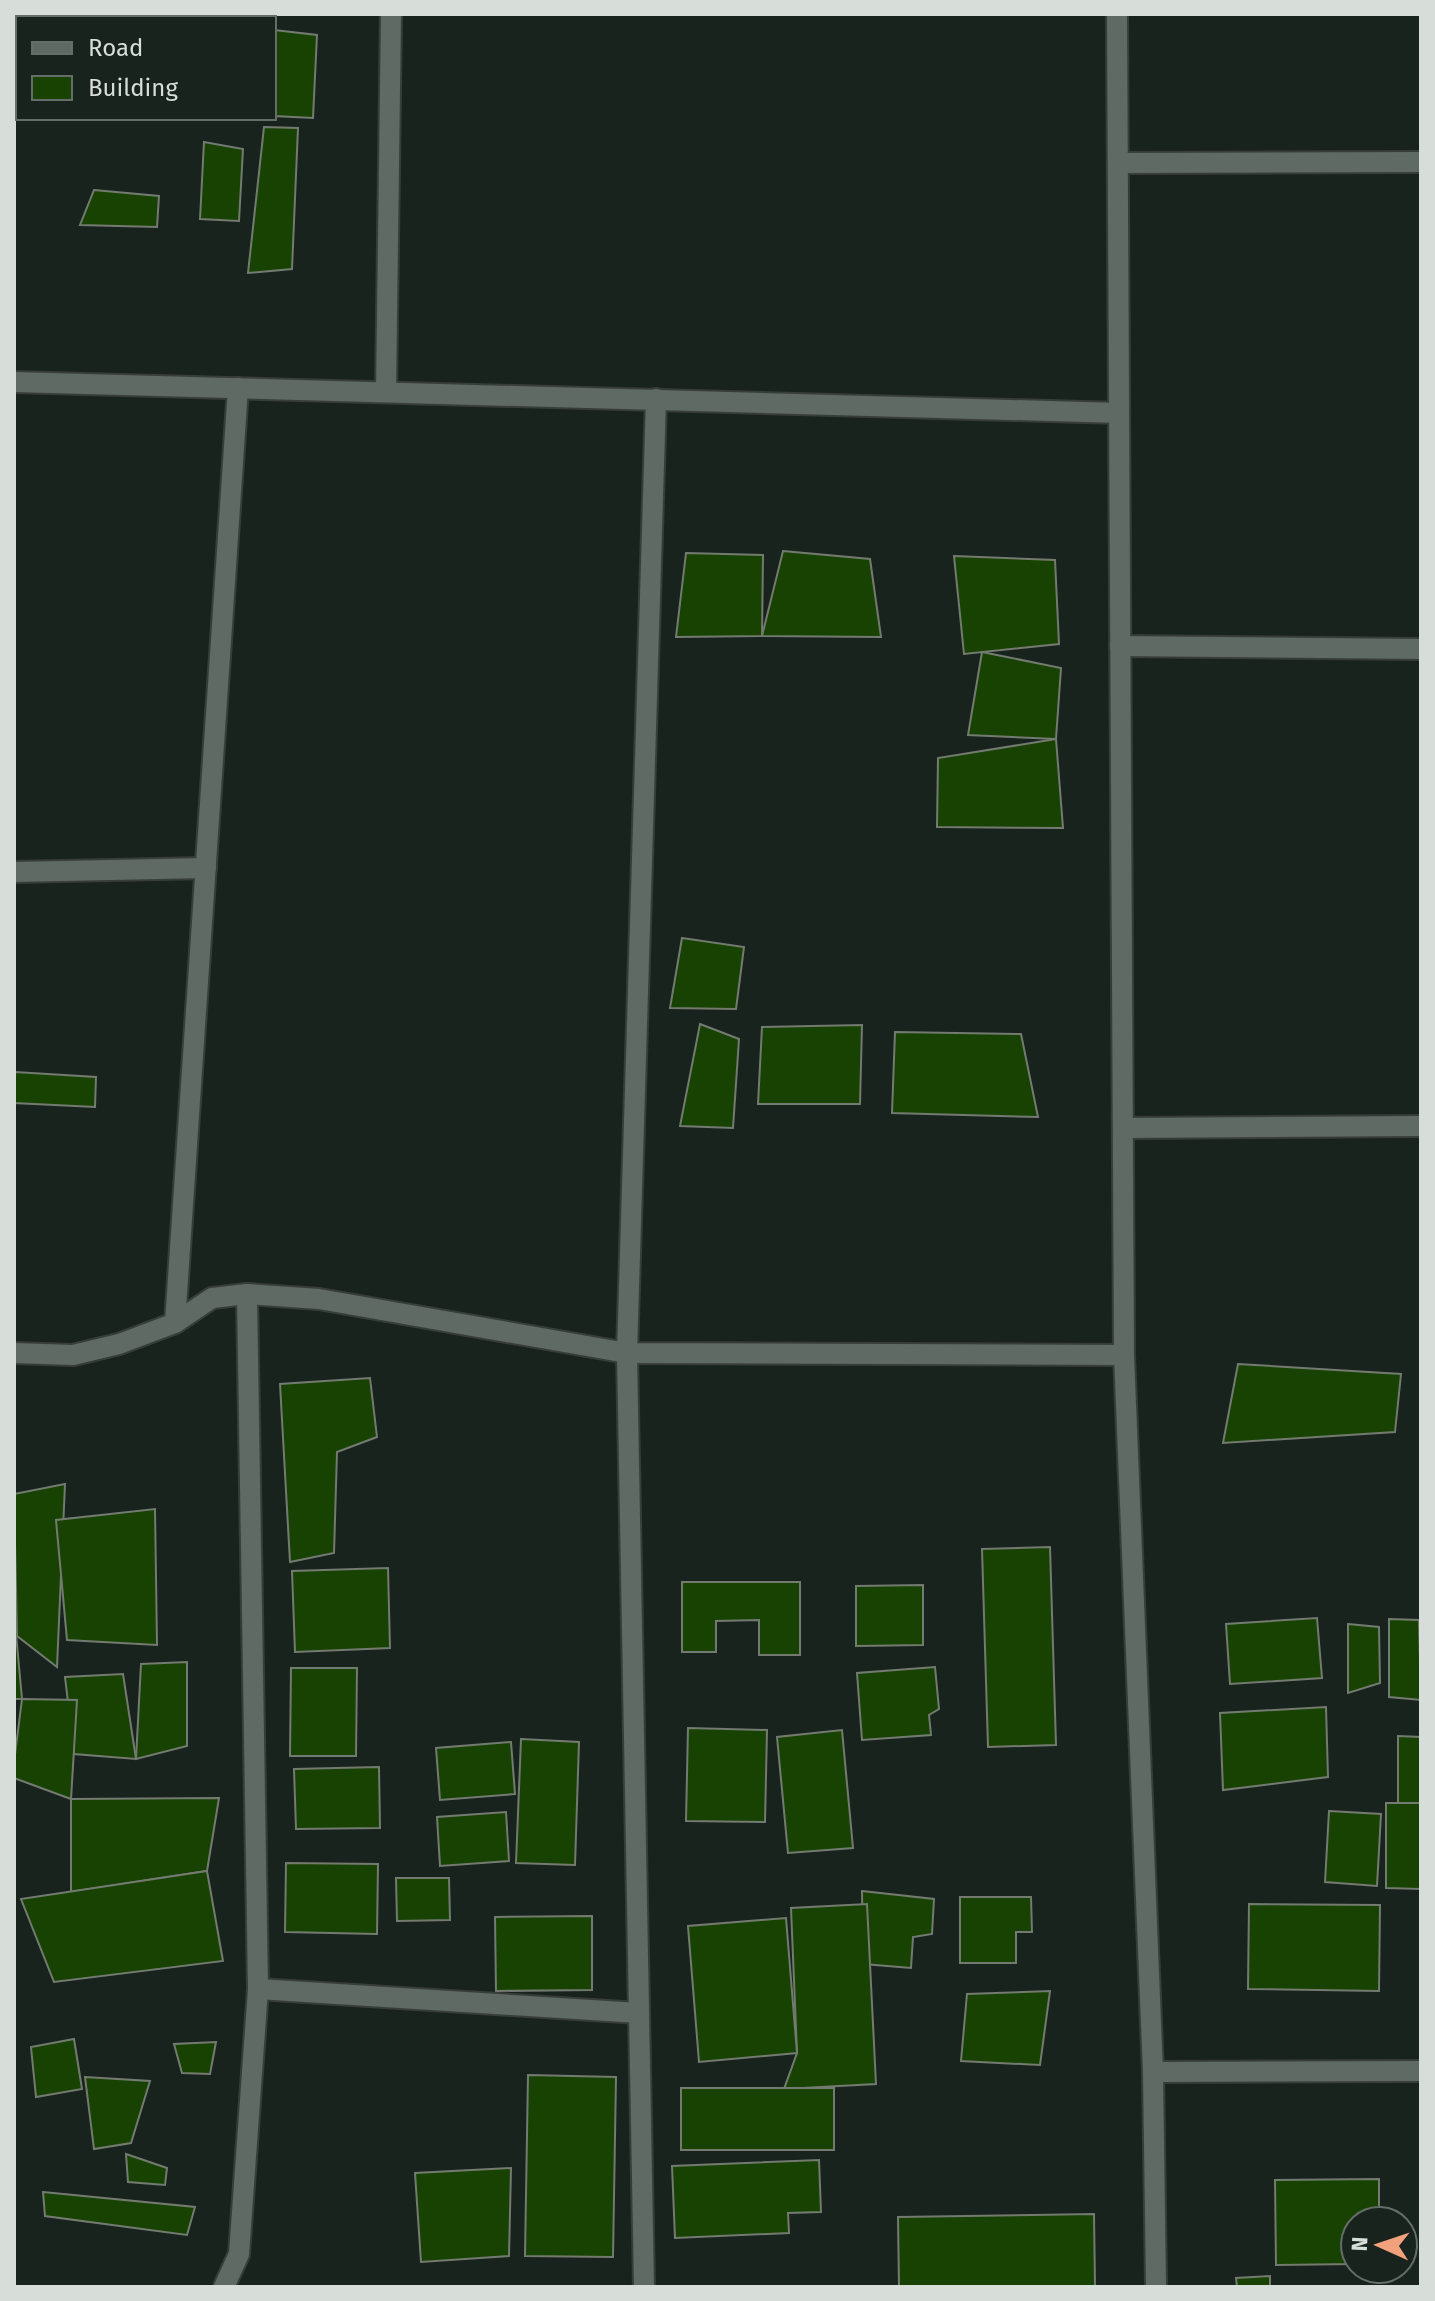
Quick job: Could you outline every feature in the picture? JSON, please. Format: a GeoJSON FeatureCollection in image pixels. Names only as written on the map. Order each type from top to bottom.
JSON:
{"type":"FeatureCollection","features":[{"type":"Feature","properties":{"kind":"street"},"geometry":{"type":"LineString","coordinates":[[386,392],[391,14]]}},
{"type":"Feature","properties":{"kind":"street"},"geometry":{"type":"LineString","coordinates":[[1117,14],[1124,1355],[1153,2072],[1156,2287]]}},
{"type":"Feature","properties":{"kind":"street"},"geometry":{"type":"LineString","coordinates":[[1118,163],[1421,162]]}},
{"type":"Feature","properties":{"kind":"street"},"geometry":{"type":"LineString","coordinates":[[14,382],[1119,413]]}},
{"type":"Feature","properties":{"kind":"street"},"geometry":{"type":"LineString","coordinates":[[175,1323],[238,388]]}},
{"type":"Feature","properties":{"kind":"street"},"geometry":{"type":"LineString","coordinates":[[644,2287],[627,1353],[656,399]]}},
{"type":"Feature","properties":{"kind":"street"},"geometry":{"type":"LineString","coordinates":[[1120,646],[1421,649]]}},
{"type":"Feature","properties":{"kind":"street"},"geometry":{"type":"LineString","coordinates":[[14,872],[206,868]]}},
{"type":"Feature","properties":{"kind":"street"},"geometry":{"type":"LineString","coordinates":[[1123,1128],[1421,1126]]}},
{"type":"Feature","properties":{"kind":"street"},"geometry":{"type":"LineString","coordinates":[[224,2287],[239,2254],[258,1989],[247,1294]]}},
{"type":"Feature","properties":{"kind":"street"},"geometry":{"type":"LineString","coordinates":[[14,1353],[73,1355],[119,1344],[175,1323],[212,1298],[247,1294],[319,1299],[627,1353],[1124,1355]]}},
{"type":"Feature","properties":{"kind":"street"},"geometry":{"type":"LineString","coordinates":[[258,1989],[639,2013]]}},
{"type":"Feature","properties":{"kind":"street"},"geometry":{"type":"LineString","coordinates":[[1153,2072],[1421,2071]]}},
{"type":"Feature","properties":{"kind":"building"},"geometry":{"type":"Polygon","coordinates":[[[14,14],[32,14],[16,16],[14,63],[14,14]]]}},
{"type":"Feature","properties":{"kind":"building"},"geometry":{"type":"Polygon","coordinates":[[[276,30],[317,35],[313,118],[276,116],[276,30]]]}},
{"type":"Feature","properties":{"kind":"building"},"geometry":{"type":"Polygon","coordinates":[[[264,127],[298,128],[292,269],[248,273],[264,127]]]}},
{"type":"Feature","properties":{"kind":"building"},"geometry":{"type":"Polygon","coordinates":[[[204,142],[243,149],[239,221],[200,219],[204,142]]]}},
{"type":"Feature","properties":{"kind":"building"},"geometry":{"type":"Polygon","coordinates":[[[94,190],[159,196],[157,227],[80,225],[94,190]]]}},
{"type":"Feature","properties":{"kind":"building"},"geometry":{"type":"Polygon","coordinates":[[[783,551],[870,559],[881,637],[762,636],[783,551]]]}},
{"type":"Feature","properties":{"kind":"building"},"geometry":{"type":"Polygon","coordinates":[[[686,553],[763,555],[762,636],[676,637],[686,553]]]}},
{"type":"Feature","properties":{"kind":"building"},"geometry":{"type":"Polygon","coordinates":[[[954,556],[1055,560],[1059,644],[964,654],[954,556]]]}},
{"type":"Feature","properties":{"kind":"building"},"geometry":{"type":"Polygon","coordinates":[[[982,652],[1061,668],[1056,739],[968,735],[982,652]]]}},
{"type":"Feature","properties":{"kind":"building"},"geometry":{"type":"Polygon","coordinates":[[[1056,739],[1063,828],[937,827],[938,758],[1056,739]]]}},
{"type":"Feature","properties":{"kind":"building"},"geometry":{"type":"Polygon","coordinates":[[[682,938],[744,947],[736,1009],[670,1008],[682,938]]]}},
{"type":"Feature","properties":{"kind":"building"},"geometry":{"type":"Polygon","coordinates":[[[700,1024],[739,1039],[733,1128],[680,1126],[700,1024]]]}},
{"type":"Feature","properties":{"kind":"building"},"geometry":{"type":"Polygon","coordinates":[[[862,1025],[860,1104],[758,1104],[762,1027],[862,1025]]]}},
{"type":"Feature","properties":{"kind":"building"},"geometry":{"type":"Polygon","coordinates":[[[895,1032],[1021,1034],[1038,1117],[892,1113],[895,1032]]]}},
{"type":"Feature","properties":{"kind":"building"},"geometry":{"type":"Polygon","coordinates":[[[15,1072],[96,1077],[95,1107],[14,1103],[15,1072]]]}},
{"type":"Feature","properties":{"kind":"building"},"geometry":{"type":"Polygon","coordinates":[[[1238,1364],[1401,1374],[1395,1432],[1223,1443],[1238,1364]]]}},
{"type":"Feature","properties":{"kind":"building"},"geometry":{"type":"Polygon","coordinates":[[[370,1378],[377,1437],[337,1452],[334,1553],[290,1562],[280,1384],[370,1378]]]}},
{"type":"Feature","properties":{"kind":"building"},"geometry":{"type":"Polygon","coordinates":[[[65,1484],[57,1667],[17,1636],[14,1494],[65,1484]]]}},
{"type":"Feature","properties":{"kind":"building"},"geometry":{"type":"Polygon","coordinates":[[[155,1509],[157,1645],[67,1640],[56,1520],[155,1509]]]}},
{"type":"Feature","properties":{"kind":"building"},"geometry":{"type":"Polygon","coordinates":[[[1050,1547],[1056,1745],[988,1747],[982,1549],[1050,1547]]]}},
{"type":"Feature","properties":{"kind":"building"},"geometry":{"type":"Polygon","coordinates":[[[388,1568],[390,1648],[295,1652],[292,1571],[388,1568]]]}},
{"type":"Feature","properties":{"kind":"building"},"geometry":{"type":"Polygon","coordinates":[[[682,1582],[800,1582],[800,1655],[759,1655],[759,1620],[716,1621],[716,1652],[682,1652],[682,1582]]]}},
{"type":"Feature","properties":{"kind":"building"},"geometry":{"type":"Polygon","coordinates":[[[923,1585],[923,1645],[856,1646],[856,1586],[923,1585]]]}},
{"type":"Feature","properties":{"kind":"building"},"geometry":{"type":"Polygon","coordinates":[[[14,1612],[22,1699],[14,1699],[14,1612]]]}},
{"type":"Feature","properties":{"kind":"building"},"geometry":{"type":"Polygon","coordinates":[[[1317,1618],[1322,1678],[1230,1684],[1226,1624],[1317,1618]]]}},
{"type":"Feature","properties":{"kind":"building"},"geometry":{"type":"Polygon","coordinates":[[[1389,1619],[1419,1620],[1421,1700],[1389,1697],[1389,1619]]]}},
{"type":"Feature","properties":{"kind":"building"},"geometry":{"type":"Polygon","coordinates":[[[1348,1624],[1379,1627],[1380,1683],[1348,1693],[1348,1624]]]}},
{"type":"Feature","properties":{"kind":"building"},"geometry":{"type":"Polygon","coordinates":[[[187,1662],[187,1746],[136,1759],[141,1664],[187,1662]]]}},
{"type":"Feature","properties":{"kind":"building"},"geometry":{"type":"Polygon","coordinates":[[[935,1667],[939,1709],[929,1715],[931,1735],[862,1740],[857,1673],[935,1667]]]}},
{"type":"Feature","properties":{"kind":"building"},"geometry":{"type":"Polygon","coordinates":[[[291,1668],[357,1668],[356,1756],[290,1756],[291,1668]]]}},
{"type":"Feature","properties":{"kind":"building"},"geometry":{"type":"Polygon","coordinates":[[[123,1674],[136,1759],[74,1754],[65,1677],[123,1674]]]}},
{"type":"Feature","properties":{"kind":"building"},"geometry":{"type":"Polygon","coordinates":[[[22,1699],[77,1700],[71,1799],[14,1778],[22,1699]]]}},
{"type":"Feature","properties":{"kind":"building"},"geometry":{"type":"Polygon","coordinates":[[[1326,1707],[1328,1777],[1223,1790],[1220,1713],[1326,1707]]]}},
{"type":"Feature","properties":{"kind":"building"},"geometry":{"type":"Polygon","coordinates":[[[688,1728],[767,1730],[765,1822],[686,1821],[688,1728]]]}},
{"type":"Feature","properties":{"kind":"building"},"geometry":{"type":"Polygon","coordinates":[[[842,1730],[853,1848],[788,1853],[777,1737],[842,1730]]]}},
{"type":"Feature","properties":{"kind":"building"},"geometry":{"type":"Polygon","coordinates":[[[1398,1736],[1421,1737],[1421,1821],[1398,1821],[1398,1736]]]}},
{"type":"Feature","properties":{"kind":"building"},"geometry":{"type":"Polygon","coordinates":[[[521,1739],[579,1742],[575,1865],[516,1863],[521,1739]]]}},
{"type":"Feature","properties":{"kind":"building"},"geometry":{"type":"Polygon","coordinates":[[[511,1742],[515,1794],[440,1800],[436,1748],[511,1742]]]}},
{"type":"Feature","properties":{"kind":"building"},"geometry":{"type":"Polygon","coordinates":[[[379,1767],[380,1828],[296,1829],[294,1769],[379,1767]]]}},
{"type":"Feature","properties":{"kind":"building"},"geometry":{"type":"Polygon","coordinates":[[[219,1798],[207,1871],[71,1892],[71,1799],[219,1798]]]}},
{"type":"Feature","properties":{"kind":"building"},"geometry":{"type":"Polygon","coordinates":[[[1386,1803],[1421,1803],[1421,1889],[1386,1888],[1386,1803]]]}},
{"type":"Feature","properties":{"kind":"building"},"geometry":{"type":"Polygon","coordinates":[[[1329,1811],[1381,1814],[1377,1886],[1325,1882],[1329,1811]]]}},
{"type":"Feature","properties":{"kind":"building"},"geometry":{"type":"Polygon","coordinates":[[[506,1812],[509,1861],[440,1866],[437,1817],[506,1812]]]}},
{"type":"Feature","properties":{"kind":"building"},"geometry":{"type":"Polygon","coordinates":[[[286,1863],[378,1864],[377,1934],[285,1932],[286,1863]]]}},
{"type":"Feature","properties":{"kind":"building"},"geometry":{"type":"Polygon","coordinates":[[[207,1871],[223,1961],[54,1982],[21,1899],[207,1871]]]}},
{"type":"Feature","properties":{"kind":"building"},"geometry":{"type":"Polygon","coordinates":[[[396,1878],[449,1878],[450,1920],[397,1921],[396,1878]]]}},
{"type":"Feature","properties":{"kind":"building"},"geometry":{"type":"Polygon","coordinates":[[[862,1891],[934,1899],[932,1934],[913,1937],[911,1968],[863,1964],[862,1891]]]}},
{"type":"Feature","properties":{"kind":"building"},"geometry":{"type":"Polygon","coordinates":[[[960,1897],[1031,1897],[1032,1932],[1016,1932],[1016,1963],[960,1963],[960,1897]]]}},
{"type":"Feature","properties":{"kind":"building"},"geometry":{"type":"Polygon","coordinates":[[[867,1904],[876,2084],[784,2089],[797,2053],[791,1908],[867,1904]]]}},
{"type":"Feature","properties":{"kind":"building"},"geometry":{"type":"Polygon","coordinates":[[[1249,1904],[1380,1905],[1379,1991],[1248,1989],[1249,1904]]]}},
{"type":"Feature","properties":{"kind":"building"},"geometry":{"type":"Polygon","coordinates":[[[592,1916],[592,1990],[496,1991],[495,1917],[592,1916]]]}},
{"type":"Feature","properties":{"kind":"building"},"geometry":{"type":"Polygon","coordinates":[[[786,1918],[797,2053],[699,2062],[688,1926],[786,1918]]]}},
{"type":"Feature","properties":{"kind":"building"},"geometry":{"type":"Polygon","coordinates":[[[1050,1991],[1040,2065],[961,2061],[967,1994],[1050,1991]]]}},
{"type":"Feature","properties":{"kind":"building"},"geometry":{"type":"Polygon","coordinates":[[[74,2039],[82,2089],[36,2097],[31,2047],[74,2039]]]}},
{"type":"Feature","properties":{"kind":"building"},"geometry":{"type":"Polygon","coordinates":[[[216,2042],[210,2074],[182,2073],[174,2044],[216,2042]]]}},
{"type":"Feature","properties":{"kind":"building"},"geometry":{"type":"Polygon","coordinates":[[[528,2075],[616,2077],[613,2257],[525,2256],[528,2075]]]}},
{"type":"Feature","properties":{"kind":"building"},"geometry":{"type":"Polygon","coordinates":[[[85,2077],[150,2081],[131,2143],[94,2149],[85,2077]]]}},
{"type":"Feature","properties":{"kind":"building"},"geometry":{"type":"Polygon","coordinates":[[[681,2088],[834,2088],[834,2150],[681,2150],[681,2088]]]}},
{"type":"Feature","properties":{"kind":"building"},"geometry":{"type":"Polygon","coordinates":[[[126,2154],[167,2168],[165,2185],[128,2182],[126,2154]]]}},
{"type":"Feature","properties":{"kind":"building"},"geometry":{"type":"Polygon","coordinates":[[[819,2160],[821,2212],[788,2213],[789,2233],[675,2238],[672,2166],[819,2160]]]}},
{"type":"Feature","properties":{"kind":"building"},"geometry":{"type":"Polygon","coordinates":[[[511,2168],[509,2256],[421,2262],[415,2173],[511,2168]]]}},
{"type":"Feature","properties":{"kind":"building"},"geometry":{"type":"Polygon","coordinates":[[[1379,2179],[1379,2205],[1339,2205],[1339,2264],[1276,2265],[1275,2180],[1379,2179]]]}},
{"type":"Feature","properties":{"kind":"building"},"geometry":{"type":"Polygon","coordinates":[[[43,2192],[195,2207],[187,2235],[45,2216],[43,2192]]]}},
{"type":"Feature","properties":{"kind":"building"},"geometry":{"type":"Polygon","coordinates":[[[1094,2214],[1095,2286],[899,2287],[898,2217],[1094,2214]]]}},
{"type":"Feature","properties":{"kind":"building"},"geometry":{"type":"Polygon","coordinates":[[[1270,2276],[1270,2287],[1237,2287],[1236,2278],[1270,2276]]]}}]}
